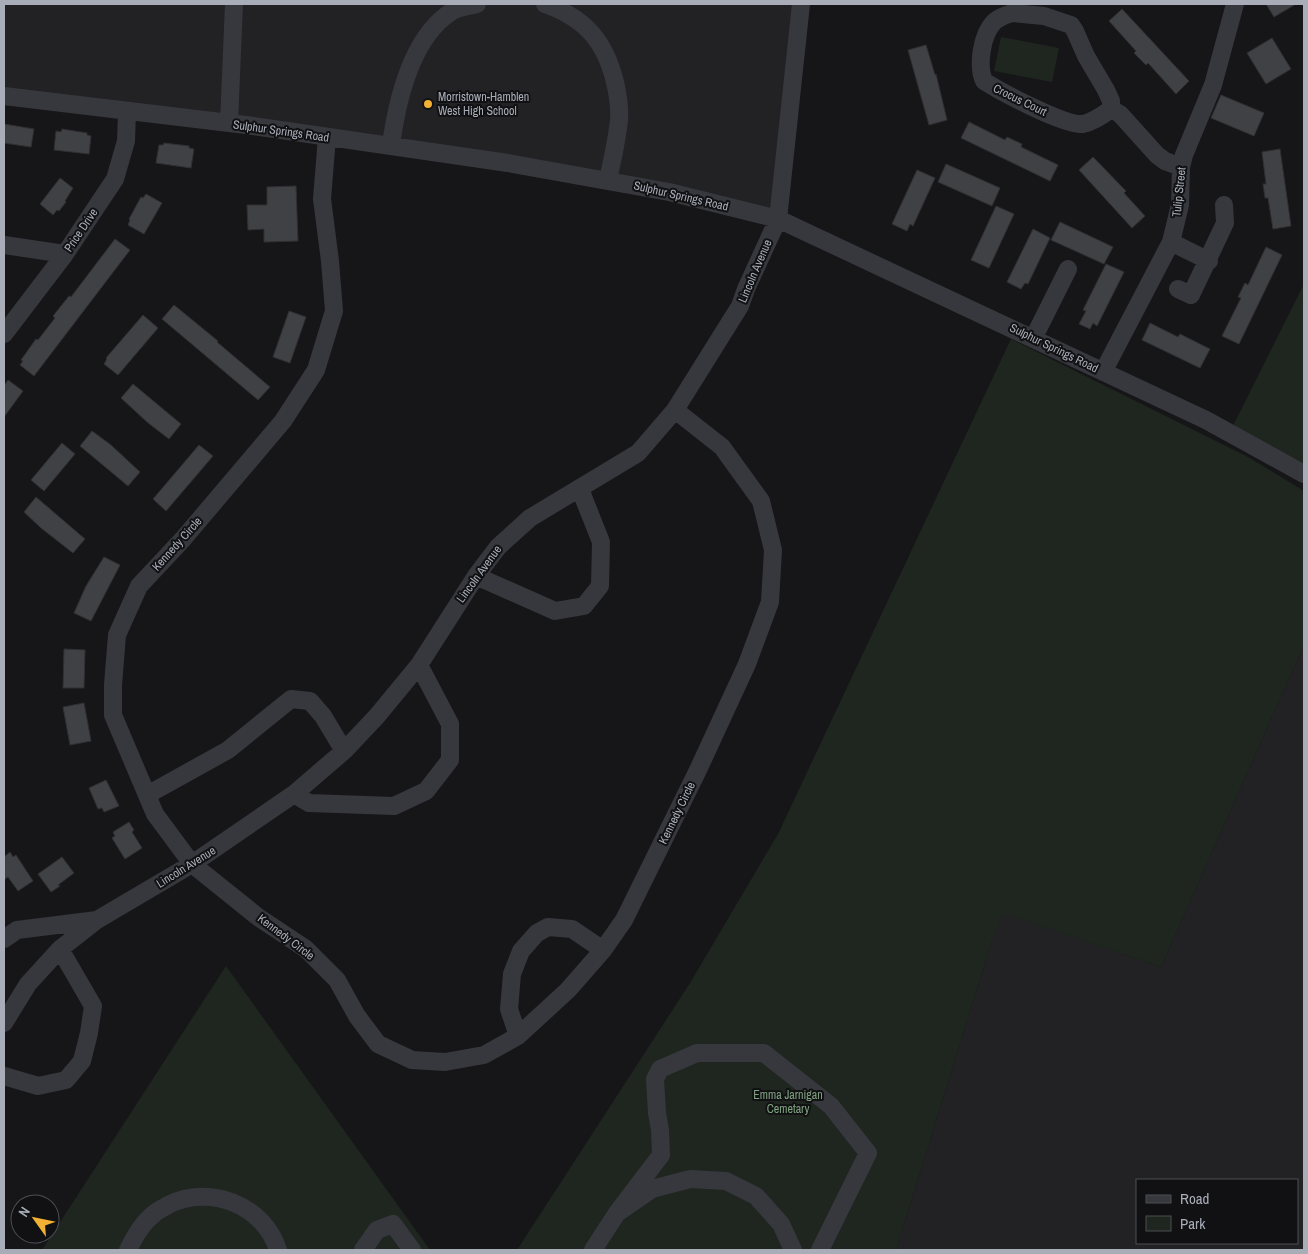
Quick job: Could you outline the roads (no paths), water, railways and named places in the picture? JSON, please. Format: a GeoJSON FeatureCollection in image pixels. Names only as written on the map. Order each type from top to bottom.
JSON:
{"type":"FeatureCollection","features":[{"type":"Feature","properties":{"kind":"street"},"geometry":{"type":"LineString","coordinates":[[229,123],[234,4]]}},
{"type":"Feature","properties":{"kind":"street"},"geometry":{"type":"LineString","coordinates":[[391,145],[394,123],[411,63],[424,39],[452,11],[477,4]]}},
{"type":"Feature","properties":{"kind":"street"},"geometry":{"type":"LineString","coordinates":[[545,4],[563,10],[578,20],[594,36],[610,61],[618,96],[619,119],[608,180]]}},
{"type":"Feature","properties":{"kind":"street","name":"Lincoln Avenue"},"geometry":{"type":"LineString","coordinates":[[4,1023],[28,984],[60,949],[97,920],[192,864],[294,794],[344,751],[377,716],[420,665],[476,576],[498,547],[530,518],[638,453],[675,410],[740,306],[778,219],[801,4]]}},
{"type":"Feature","properties":{"kind":"street","name":"Tulip Street"},"geometry":{"type":"LineString","coordinates":[[1103,372],[1171,242],[1180,205],[1181,167],[1190,138],[1213,85],[1235,4]]}},
{"type":"Feature","properties":{"kind":"street","name":"Crocus Court"},"geometry":{"type":"LineString","coordinates":[[1012,13],[1044,16],[1071,25],[1106,90],[1111,101],[1110,109],[1100,117],[1083,124],[1074,123],[1060,119],[984,81],[982,76],[982,58],[989,28],[996,20],[1012,13]]}},
{"type":"Feature","properties":{"kind":"street","name":"Sulphur Springs Road"},"geometry":{"type":"LineString","coordinates":[[4,96],[229,123],[508,163],[669,192],[778,219],[1206,420],[1304,474]]}},
{"type":"Feature","properties":{"kind":"street"},"geometry":{"type":"LineString","coordinates":[[1110,109],[1120,114],[1157,155],[1165,161],[1181,167]]}},
{"type":"Feature","properties":{"kind":"street","name":"Price Drive"},"geometry":{"type":"LineString","coordinates":[[4,334],[65,254],[115,178],[126,141],[127,112]]}},
{"type":"Feature","properties":{"kind":"street","name":"Kennedy Circle"},"geometry":{"type":"LineString","coordinates":[[326,137],[322,200],[334,311],[316,370],[283,420],[183,539],[139,586],[117,636],[113,685],[113,715],[155,814],[192,864],[258,917],[306,949],[337,980],[357,1016],[378,1044],[412,1060],[445,1062],[484,1055],[518,1036],[568,990],[602,950],[624,920],[698,770],[747,664],[770,602],[773,550],[761,501],[722,447],[675,410]]}},
{"type":"Feature","properties":{"kind":"street"},"geometry":{"type":"LineString","coordinates":[[1178,289],[1191,295],[1226,223],[1224,205]]}},
{"type":"Feature","properties":{"kind":"street"},"geometry":{"type":"LineString","coordinates":[[1171,242],[1209,261]]}},
{"type":"Feature","properties":{"kind":"street"},"geometry":{"type":"LineString","coordinates":[[4,245],[65,254]]}},
{"type":"Feature","properties":{"kind":"street"},"geometry":{"type":"LineString","coordinates":[[1033,339],[1068,269]]}},
{"type":"Feature","properties":{"kind":"street"},"geometry":{"type":"LineString","coordinates":[[476,576],[555,611],[584,606],[600,586],[600,542],[580,489]]}},
{"type":"Feature","properties":{"kind":"street"},"geometry":{"type":"LineString","coordinates":[[294,794],[309,803],[394,806],[426,791],[450,760],[450,724],[420,665]]}},
{"type":"Feature","properties":{"kind":"street"},"geometry":{"type":"LineString","coordinates":[[147,795],[228,750],[291,699],[310,701],[344,751]]}},
{"type":"Feature","properties":{"kind":"street"},"geometry":{"type":"LineString","coordinates":[[4,939],[17,930],[97,920]]}},
{"type":"Feature","properties":{"kind":"street"},"geometry":{"type":"LineString","coordinates":[[518,1036],[509,1009],[512,974],[521,951],[537,933],[548,927],[572,929],[602,950]]}},
{"type":"Feature","properties":{"kind":"street"},"geometry":{"type":"LineString","coordinates":[[4,1076],[38,1086],[66,1080],[82,1062],[93,1006],[60,949]]}},
{"type":"Feature","properties":{"kind":"street"},"geometry":{"type":"LineString","coordinates":[[593,1250],[617,1213],[660,1155],[660,1130],[655,1079],[660,1069],[697,1053],[764,1053],[831,1106],[868,1153],[820,1250]]}},
{"type":"Feature","properties":{"kind":"street"},"geometry":{"type":"LineString","coordinates":[[617,1213],[652,1189],[690,1179],[726,1181],[756,1196],[781,1224],[793,1250]]}},
{"type":"Feature","properties":{"kind":"street"},"geometry":{"type":"LineString","coordinates":[[128,1250],[136,1232],[155,1212],[180,1200],[207,1196],[234,1202],[257,1217],[274,1238],[278,1250]]}},
{"type":"Feature","properties":{"kind":"street"},"geometry":{"type":"LineString","coordinates":[[363,1250],[376,1230],[393,1224],[412,1250]]}},
{"type":"Feature","properties":{"kind":"place","name":"Morristown-Hamblen West High School"},"geometry":{"type":"Point","coordinates":[428,104]}},
{"type":"Feature","properties":{"kind":"park label","name":"Emma Jarnigan Cemetary"},"geometry":{"type":"Point","coordinates":[788,1102]}}]}
